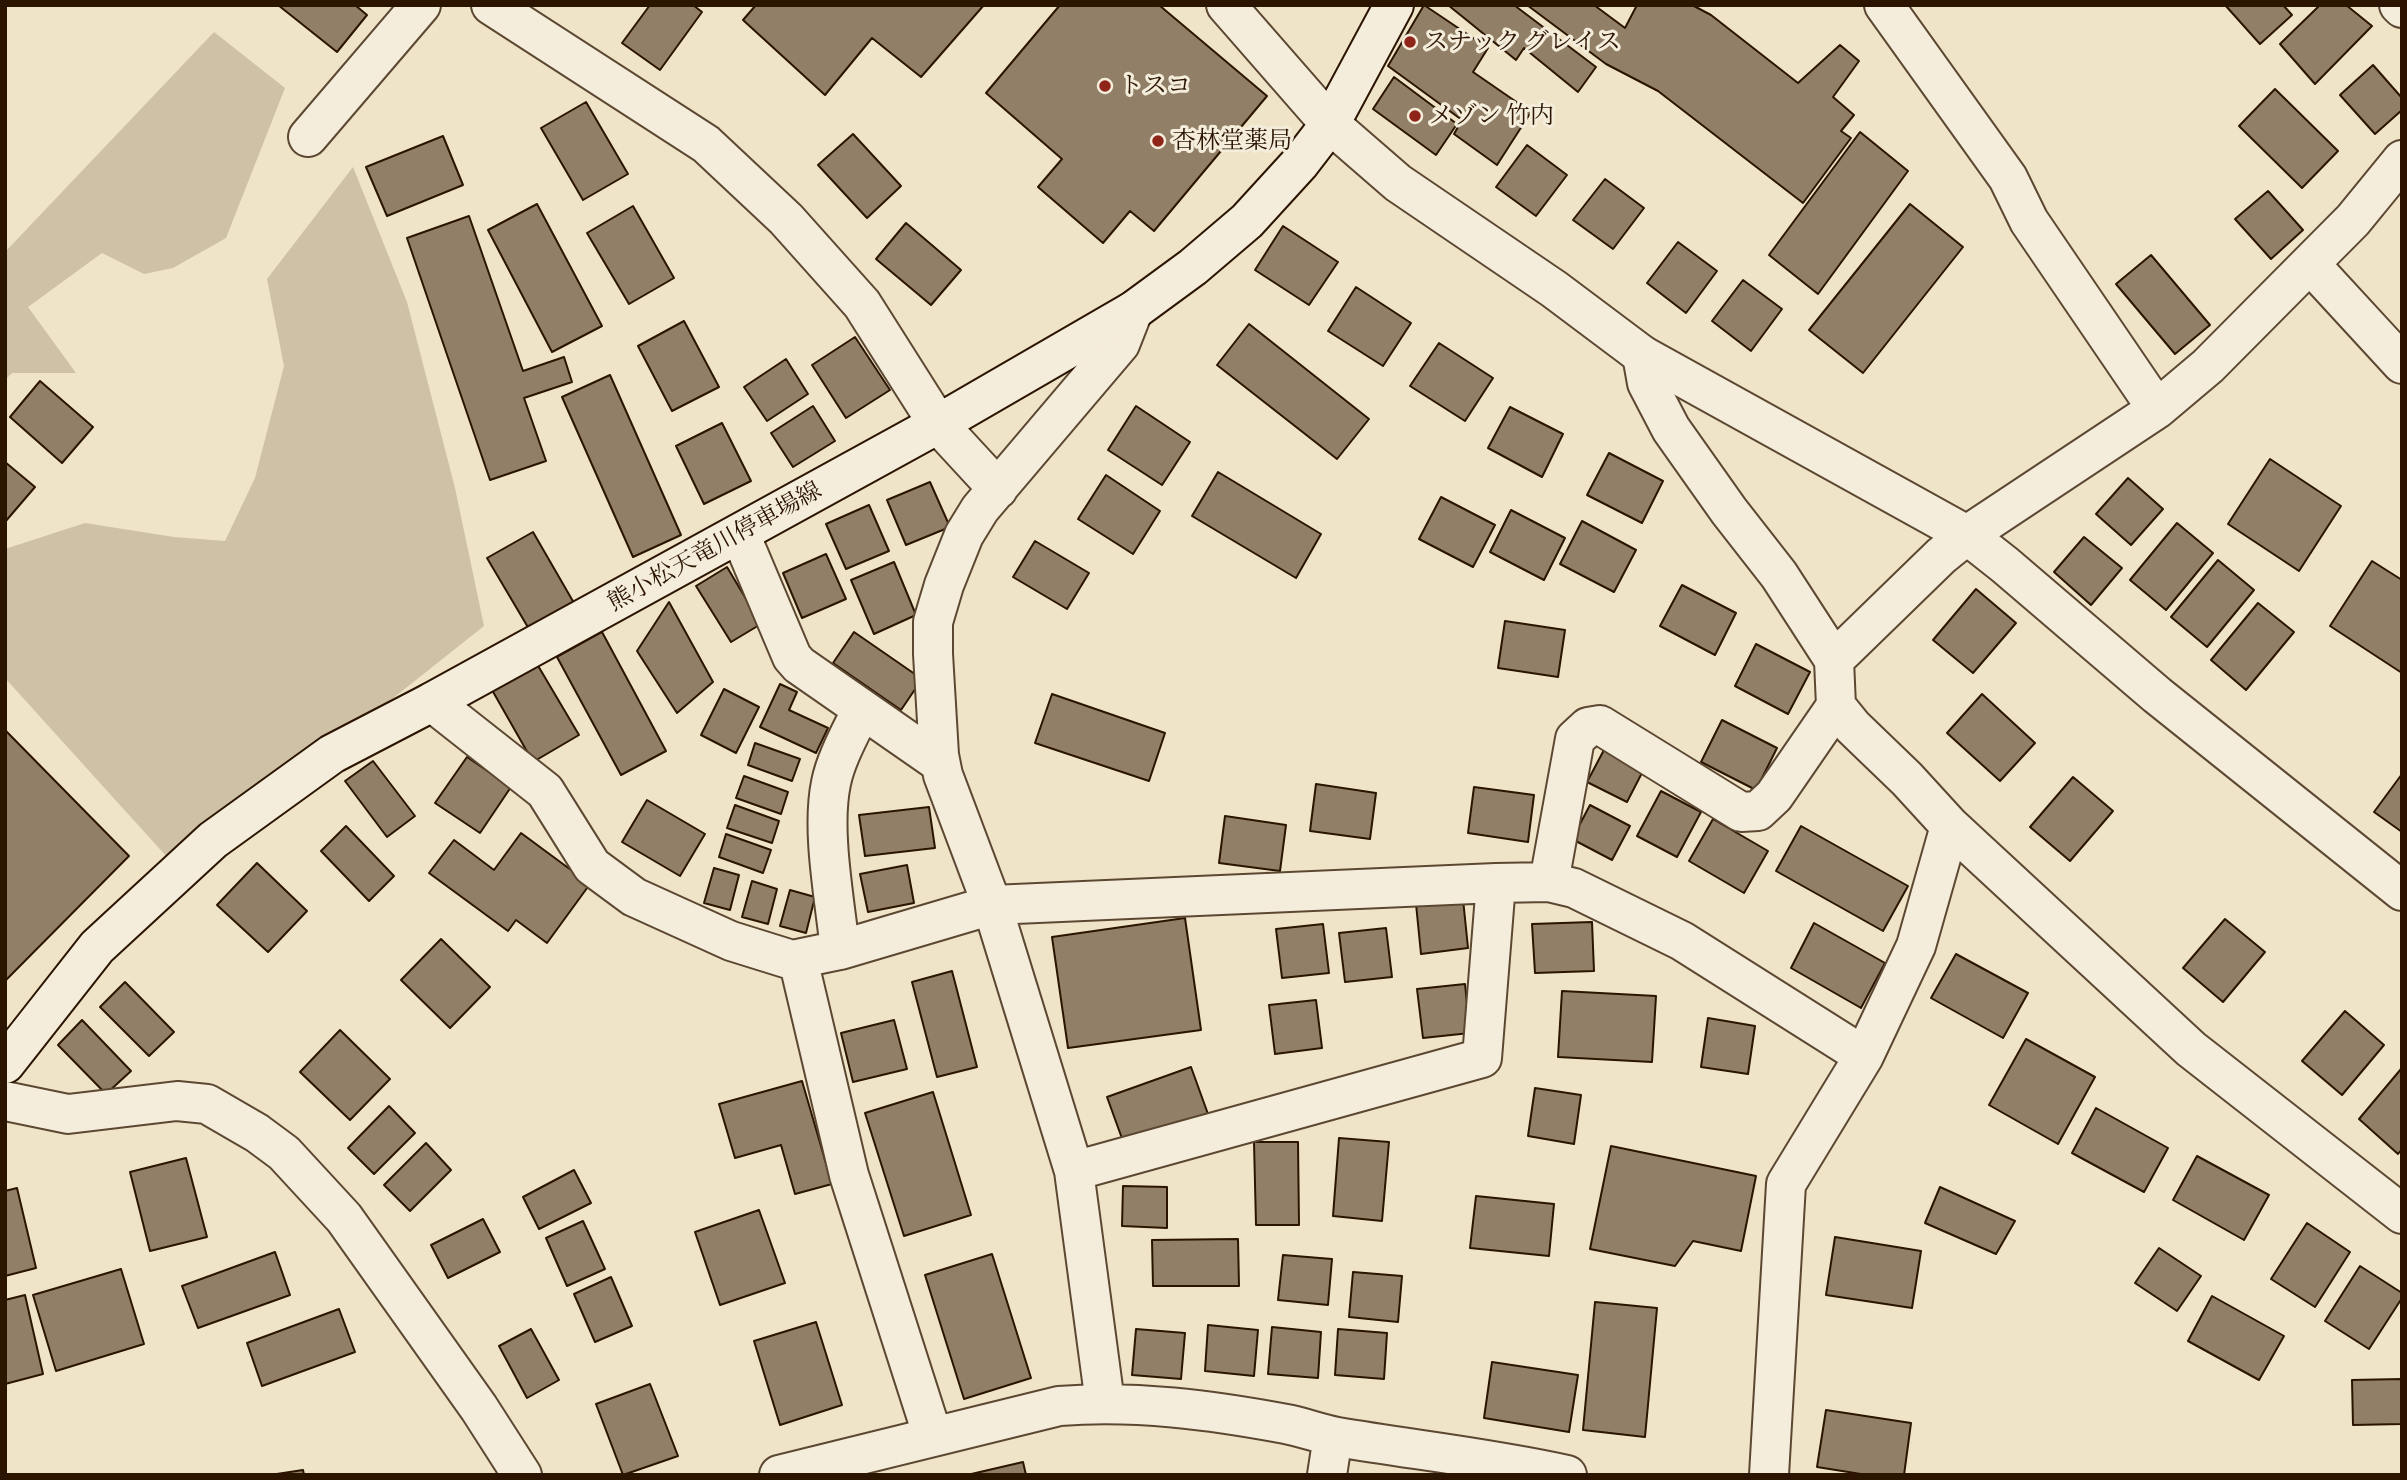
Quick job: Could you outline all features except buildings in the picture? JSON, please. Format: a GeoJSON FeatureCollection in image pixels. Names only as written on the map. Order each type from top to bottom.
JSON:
{"type":"FeatureCollection","features":[{"type":"Feature","properties":{"kind":"street"},"geometry":{"type":"LineString","coordinates":[[308,138],[421,5]]}},
{"type":"Feature","properties":{"kind":"street"},"geometry":{"type":"LineString","coordinates":[[491,5],[706,144],[786,219],[862,304],[938,424],[998,489]]}},
{"type":"Feature","properties":{"kind":"street"},"geometry":{"type":"LineString","coordinates":[[1226,5],[1330,124],[1398,183],[1554,289],[1642,355],[1967,536],[2005,565],[2157,695],[2402,891]]}},
{"type":"Feature","properties":{"kind":"street","name":"熊小松天竜川停車場線"},"geometry":{"type":"LineString","coordinates":[[5,1064],[97,947],[213,840],[332,754],[432,702],[938,424],[1133,311],[1193,267],[1247,221],[1300,163],[1330,124],[1394,5]]}},
{"type":"Feature","properties":{"kind":"street"},"geometry":{"type":"LineString","coordinates":[[1884,5],[2008,178],[2029,221],[2157,409]]}},
{"type":"Feature","properties":{"kind":"street"},"geometry":{"type":"LineString","coordinates":[[1834,660],[1941,556],[2157,409],[2208,366],[2353,220],[2402,160]]}},
{"type":"Feature","properties":{"kind":"street"},"geometry":{"type":"LineString","coordinates":[[2310,264],[2402,364]]}},
{"type":"Feature","properties":{"kind":"street"},"geometry":{"type":"LineString","coordinates":[[1105,1403],[1073,1171],[992,905],[940,763],[933,622],[964,534],[980,509],[1120,344],[1133,311]]}},
{"type":"Feature","properties":{"kind":"street"},"geometry":{"type":"LineString","coordinates":[[1642,355],[1647,383],[1671,429],[1729,511],[1779,575],[1834,660],[1836,706],[1853,727],[1907,779],[1950,826],[2191,1049],[2402,1214]]}},
{"type":"Feature","properties":{"kind":"street"},"geometry":{"type":"LineString","coordinates":[[740,534],[792,657],[799,665],[940,763]]}},
{"type":"Feature","properties":{"kind":"street"},"geometry":{"type":"LineString","coordinates":[[432,702],[545,791],[592,866],[634,897],[731,941],[792,960],[840,950],[992,905],[1549,883],[1574,888],[1682,941],[1864,1056]]}},
{"type":"Feature","properties":{"kind":"street"},"geometry":{"type":"LineString","coordinates":[[1549,883],[1575,739],[1588,727],[1600,725],[1741,812],[1758,811],[1774,796],[1836,706]]}},
{"type":"Feature","properties":{"kind":"street"},"geometry":{"type":"LineString","coordinates":[[840,950],[829,839],[829,801],[834,773],[862,709]]}},
{"type":"Feature","properties":{"kind":"street"},"geometry":{"type":"LineString","coordinates":[[1769,1475],[1786,1184],[1864,1056],[1916,946],[1950,826]]}},
{"type":"Feature","properties":{"kind":"street"},"geometry":{"type":"LineString","coordinates":[[1073,1171],[1482,1058],[1496,883]]}},
{"type":"Feature","properties":{"kind":"street"},"geometry":{"type":"LineString","coordinates":[[798,959],[849,1175],[933,1437]]}},
{"type":"Feature","properties":{"kind":"street"},"geometry":{"type":"LineString","coordinates":[[5,1101],[68,1114],[177,1101],[207,1104],[266,1139],[284,1153],[344,1217],[479,1408],[522,1475]]}},
{"type":"Feature","properties":{"kind":"street"},"geometry":{"type":"LineString","coordinates":[[779,1475],[1059,1406],[1105,1403],[1208,1411],[1288,1424],[1333,1436],[1522,1465],[1567,1475]]}},
{"type":"Feature","properties":{"kind":"street"},"geometry":{"type":"LineString","coordinates":[[1327,1475],[1333,1436]]}},
{"type":"Feature","properties":{"kind":"shaded area"},"geometry":{"type":"Polygon","coordinates":[[[214,32],[285,88],[226,238],[173,268],[144,274],[102,253],[28,307],[76,373],[12,373],[5,380],[5,252],[214,32]]]}},
{"type":"Feature","properties":{"kind":"shaded area"},"geometry":{"type":"Polygon","coordinates":[[[353,167],[407,302],[455,488],[484,626],[387,703],[167,857],[5,678],[5,549],[85,523],[174,537],[225,541],[255,478],[284,366],[267,279],[353,167]]]}},
{"type":"Feature","properties":{"kind":"place","name":"スナック グレイス"},"geometry":{"type":"Point","coordinates":[1410,42]}},
{"type":"Feature","properties":{"kind":"place","name":"トスコ"},"geometry":{"type":"Point","coordinates":[1105,86]}},
{"type":"Feature","properties":{"kind":"place","name":"メゾン 竹内"},"geometry":{"type":"Point","coordinates":[1415,116]}},
{"type":"Feature","properties":{"kind":"place","name":"杏林堂薬局"},"geometry":{"type":"Point","coordinates":[1158,141]}}]}
